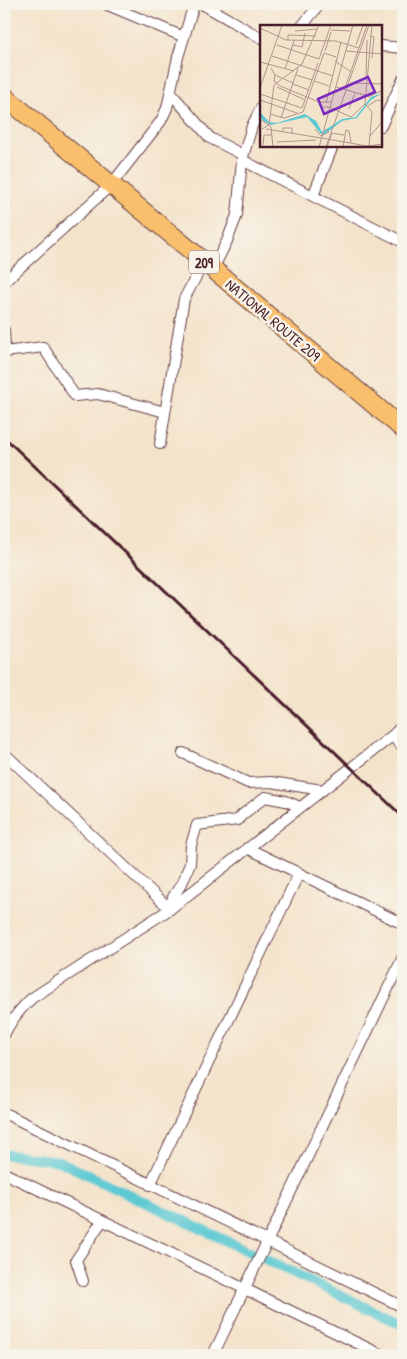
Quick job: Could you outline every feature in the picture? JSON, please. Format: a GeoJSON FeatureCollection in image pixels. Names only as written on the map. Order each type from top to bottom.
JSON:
{"type":"FeatureCollection","features":[{"type":"Feature","properties":{"kind":"highway","name":"NATIONAL ROUTE 209"},"geometry":{"type":"LineString","coordinates":[[4,96],[403,429]]}},
{"type":"Feature","properties":{"kind":"street"},"geometry":{"type":"LineString","coordinates":[[105,4],[184,37]]}},
{"type":"Feature","properties":{"kind":"street"},"geometry":{"type":"LineString","coordinates":[[4,282],[111,185],[161,120],[167,108],[178,57],[194,4]]}},
{"type":"Feature","properties":{"kind":"street"},"geometry":{"type":"LineString","coordinates":[[202,4],[260,37]]}},
{"type":"Feature","properties":{"kind":"street"},"geometry":{"type":"LineString","coordinates":[[303,25],[320,4]]}},
{"type":"Feature","properties":{"kind":"street"},"geometry":{"type":"LineString","coordinates":[[382,46],[403,48]]}},
{"type":"Feature","properties":{"kind":"street"},"geometry":{"type":"LineString","coordinates":[[382,124],[403,78]]}},
{"type":"Feature","properties":{"kind":"street"},"geometry":{"type":"LineString","coordinates":[[170,92],[210,138],[313,196],[403,242]]}},
{"type":"Feature","properties":{"kind":"street"},"geometry":{"type":"LineString","coordinates":[[160,444],[184,300],[228,240],[237,215],[242,157],[252,126],[260,110]]}},
{"type":"Feature","properties":{"kind":"street"},"geometry":{"type":"LineString","coordinates":[[313,196],[332,148]]}},
{"type":"Feature","properties":{"kind":"street"},"geometry":{"type":"LineString","coordinates":[[4,330],[5,352],[43,347],[75,396],[98,394],[165,412]]}},
{"type":"Feature","properties":{"kind":"street"},"geometry":{"type":"LineString","coordinates":[[4,1035],[9,1024],[20,1009],[32,998],[170,909],[392,736],[403,725]]}},
{"type":"Feature","properties":{"kind":"street"},"geometry":{"type":"LineString","coordinates":[[392,736],[403,747]]}},
{"type":"Feature","properties":{"kind":"street"},"geometry":{"type":"LineString","coordinates":[[4,752],[170,909]]}},
{"type":"Feature","properties":{"kind":"street"},"geometry":{"type":"LineString","coordinates":[[183,753],[248,783],[271,782],[322,790]]}},
{"type":"Feature","properties":{"kind":"street"},"geometry":{"type":"LineString","coordinates":[[170,909],[172,896],[182,883],[190,864],[191,844],[197,825],[238,820],[265,797],[286,801],[300,807]]}},
{"type":"Feature","properties":{"kind":"street"},"geometry":{"type":"LineString","coordinates":[[247,848],[403,924]]}},
{"type":"Feature","properties":{"kind":"street"},"geometry":{"type":"LineString","coordinates":[[150,1185],[299,874]]}},
{"type":"Feature","properties":{"kind":"street"},"geometry":{"type":"LineString","coordinates":[[213,1355],[403,957]]}},
{"type":"Feature","properties":{"kind":"street"},"geometry":{"type":"LineString","coordinates":[[4,1113],[403,1307]]}},
{"type":"Feature","properties":{"kind":"street"},"geometry":{"type":"LineString","coordinates":[[4,1173],[382,1355]]}},
{"type":"Feature","properties":{"kind":"street"},"geometry":{"type":"LineString","coordinates":[[83,1281],[76,1260],[102,1220]]}},
{"type":"Feature","properties":{"kind":"waterway"},"geometry":{"type":"LineString","coordinates":[[4,1154],[59,1161],[403,1325]]}},
{"type":"Feature","properties":{"kind":"railway"},"geometry":{"type":"LineString","coordinates":[[4,437],[403,817]]}}]}
